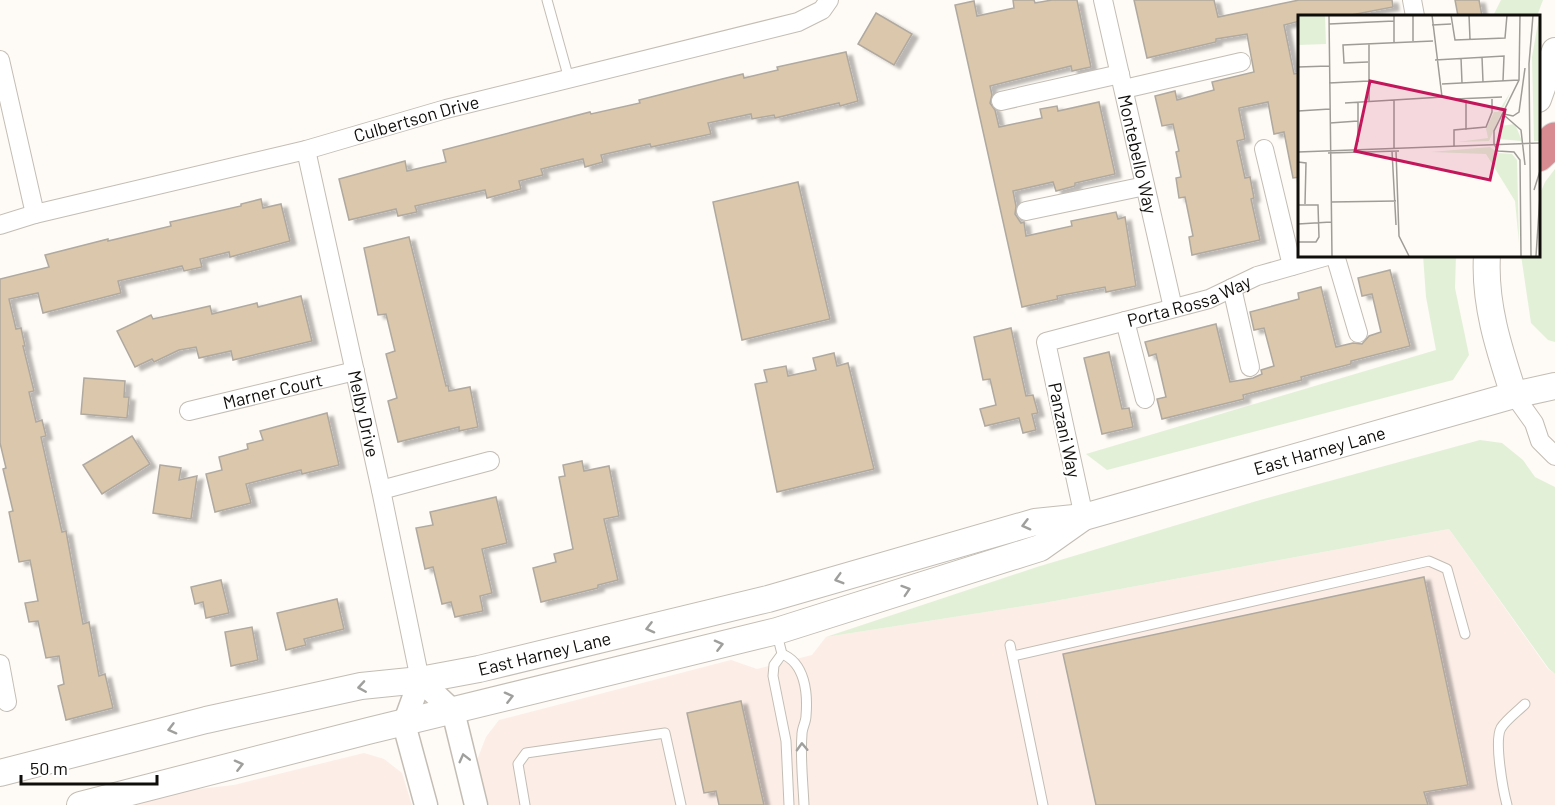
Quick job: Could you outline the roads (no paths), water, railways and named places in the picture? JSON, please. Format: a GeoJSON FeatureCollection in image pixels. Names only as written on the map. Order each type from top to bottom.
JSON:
{"type":"FeatureCollection","features":[{"type":"Feature","properties":{"kind":"highway"},"geometry":{"type":"LineString","coordinates":[[1540,154],[1555,139]]}},
{"type":"Feature","properties":{"kind":"main road"},"geometry":{"type":"LineString","coordinates":[[1540,96],[1555,51]]}},
{"type":"Feature","properties":{"kind":"main road"},"geometry":{"type":"LineString","coordinates":[[1486,256],[1485,281],[1489,306],[1500,353],[1514,395]]}},
{"type":"Feature","properties":{"kind":"main road","name":"East Harney Lane"},"geometry":{"type":"LineString","coordinates":[[0,773],[206,720],[361,686],[420,680],[479,669],[768,599],[1035,522],[1084,517],[1514,395],[1555,386]]}},
{"type":"Feature","properties":{"kind":"main road","name":"East Harney Lane"},"geometry":{"type":"LineString","coordinates":[[80,805],[453,711],[780,643],[1040,548],[1084,517]]}},
{"type":"Feature","properties":{"kind":"street","name":"Culbertson Drive"},"geometry":{"type":"LineString","coordinates":[[0,225],[35,214],[306,150],[446,109],[798,22],[822,10],[830,0]]}},
{"type":"Feature","properties":{"kind":"street","name":"Montebello Way"},"geometry":{"type":"LineString","coordinates":[[1104,0],[1173,308]]}},
{"type":"Feature","properties":{"kind":"street"},"geometry":{"type":"LineString","coordinates":[[1412,0],[1415,15]]}},
{"type":"Feature","properties":{"kind":"street"},"geometry":{"type":"LineString","coordinates":[[0,60],[35,214]]}},
{"type":"Feature","properties":{"kind":"street"},"geometry":{"type":"LineString","coordinates":[[1001,101],[1241,62]]}},
{"type":"Feature","properties":{"kind":"street"},"geometry":{"type":"LineString","coordinates":[[1264,149],[1292,266]]}},
{"type":"Feature","properties":{"kind":"street","name":"Melby Drive"},"geometry":{"type":"LineString","coordinates":[[306,150],[381,490],[420,680]]}},
{"type":"Feature","properties":{"kind":"street"},"geometry":{"type":"LineString","coordinates":[[1026,211],[1145,186]]}},
{"type":"Feature","properties":{"kind":"street","name":"Porta Rossa Way"},"geometry":{"type":"LineString","coordinates":[[1046,342],[1209,299],[1257,276],[1329,256]]}},
{"type":"Feature","properties":{"kind":"street"},"geometry":{"type":"LineString","coordinates":[[1333,256],[1358,333]]}},
{"type":"Feature","properties":{"kind":"street"},"geometry":{"type":"LineString","coordinates":[[1232,288],[1251,367]]}},
{"type":"Feature","properties":{"kind":"street"},"geometry":{"type":"LineString","coordinates":[[1125,321],[1145,399]]}},
{"type":"Feature","properties":{"kind":"street","name":"Panzani Way"},"geometry":{"type":"LineString","coordinates":[[1046,342],[1084,517]]}},
{"type":"Feature","properties":{"kind":"street","name":"Marner Court"},"geometry":{"type":"LineString","coordinates":[[189,411],[355,371]]}},
{"type":"Feature","properties":{"kind":"street"},"geometry":{"type":"LineString","coordinates":[[1514,395],[1534,423],[1539,441],[1555,456]]}},
{"type":"Feature","properties":{"kind":"street"},"geometry":{"type":"LineString","coordinates":[[381,490],[490,462]]}},
{"type":"Feature","properties":{"kind":"street"},"geometry":{"type":"LineString","coordinates":[[0,664],[7,702]]}},
{"type":"Feature","properties":{"kind":"street"},"geometry":{"type":"LineString","coordinates":[[426,805],[404,724],[420,680],[453,711],[476,805]]}},
{"type":"Feature","properties":{"kind":"lane"},"geometry":{"type":"LineString","coordinates":[[547,0],[569,79]]}},
{"type":"Feature","properties":{"kind":"lane"},"geometry":{"type":"LineString","coordinates":[[1013,656],[1429,561],[1448,569],[1465,634]]}},
{"type":"Feature","properties":{"kind":"lane"},"geometry":{"type":"LineString","coordinates":[[780,643],[773,676],[788,755],[789,805]]}},
{"type":"Feature","properties":{"kind":"lane"},"geometry":{"type":"LineString","coordinates":[[780,643],[799,668],[805,685],[806,717],[802,732],[804,805]]}},
{"type":"Feature","properties":{"kind":"lane"},"geometry":{"type":"LineString","coordinates":[[1010,645],[1043,805]]}},
{"type":"Feature","properties":{"kind":"lane"},"geometry":{"type":"LineString","coordinates":[[1507,805],[1502,784],[1501,728],[1525,704]]}},
{"type":"Feature","properties":{"kind":"lane"},"geometry":{"type":"LineString","coordinates":[[525,805],[518,764],[526,753],[665,733],[681,805]]}}]}
